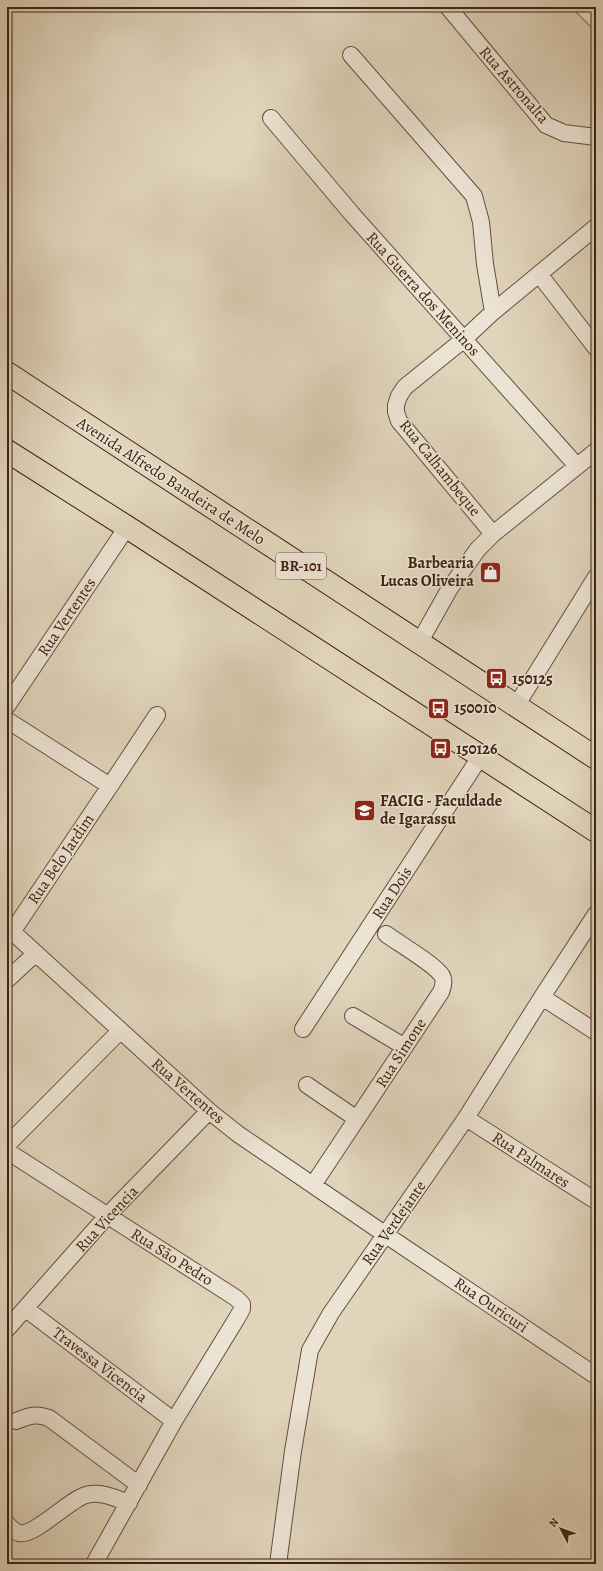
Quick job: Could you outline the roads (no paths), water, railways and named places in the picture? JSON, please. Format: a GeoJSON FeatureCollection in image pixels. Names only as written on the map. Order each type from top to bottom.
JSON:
{"type":"FeatureCollection","features":[{"type":"Feature","properties":{"kind":"highway","name":"Avenida Alfredo Bandeira de Melo"},"geometry":{"type":"LineString","coordinates":[[7,373],[596,758]]}},
{"type":"Feature","properties":{"kind":"highway"},"geometry":{"type":"LineString","coordinates":[[7,451],[596,831]]}},
{"type":"Feature","properties":{"kind":"street","name":"Rua Astronalta"},"geometry":{"type":"LineString","coordinates":[[448,7],[546,125],[564,133],[596,137]]}},
{"type":"Feature","properties":{"kind":"street"},"geometry":{"type":"LineString","coordinates":[[584,7],[596,20]]}},
{"type":"Feature","properties":{"kind":"street"},"geometry":{"type":"LineString","coordinates":[[351,55],[474,196],[481,222],[484,264],[493,312]]}},
{"type":"Feature","properties":{"kind":"street","name":"Rua Guerra dos Meninos"},"geometry":{"type":"LineString","coordinates":[[271,118],[352,214],[577,466]]}},
{"type":"Feature","properties":{"kind":"street","name":"Rua Calhambeque"},"geometry":{"type":"LineString","coordinates":[[493,534],[404,427],[396,412],[396,402],[405,387],[463,340],[493,312],[596,227]]}},
{"type":"Feature","properties":{"kind":"street"},"geometry":{"type":"LineString","coordinates":[[538,274],[596,348]]}},
{"type":"Feature","properties":{"kind":"street"},"geometry":{"type":"LineString","coordinates":[[419,643],[454,582],[478,549],[493,534],[596,451]]}},
{"type":"Feature","properties":{"kind":"street","name":"Rua Vertentes"},"geometry":{"type":"LineString","coordinates":[[7,706],[127,527]]}},
{"type":"Feature","properties":{"kind":"street"},"geometry":{"type":"LineString","coordinates":[[516,706],[596,577]]}},
{"type":"Feature","properties":{"kind":"street","name":"Rua Belo Jardim"},"geometry":{"type":"LineString","coordinates":[[10,929],[110,786],[157,715]]}},
{"type":"Feature","properties":{"kind":"street"},"geometry":{"type":"LineString","coordinates":[[7,720],[110,786]]}},
{"type":"Feature","properties":{"kind":"street","name":"Rua Dois"},"geometry":{"type":"LineString","coordinates":[[303,1029],[480,757]]}},
{"type":"Feature","properties":{"kind":"street","name":"Rua Verdejante"},"geometry":{"type":"LineString","coordinates":[[278,1564],[294,1444],[310,1350],[330,1313],[386,1235],[466,1118],[596,914]]}},
{"type":"Feature","properties":{"kind":"street","name":"Rua Vertentes"},"geometry":{"type":"LineString","coordinates":[[10,929],[209,1111],[238,1134],[386,1235]]}},
{"type":"Feature","properties":{"kind":"street","name":"Rua Simone"},"geometry":{"type":"LineString","coordinates":[[313,1185],[441,992],[444,984],[442,977],[434,968],[386,934]]}},
{"type":"Feature","properties":{"kind":"street"},"geometry":{"type":"LineString","coordinates":[[7,980],[36,953]]}},
{"type":"Feature","properties":{"kind":"street"},"geometry":{"type":"LineString","coordinates":[[542,997],[596,1032]]}},
{"type":"Feature","properties":{"kind":"street"},"geometry":{"type":"LineString","coordinates":[[353,1016],[405,1047]]}},
{"type":"Feature","properties":{"kind":"street"},"geometry":{"type":"LineString","coordinates":[[7,1145],[120,1031]]}},
{"type":"Feature","properties":{"kind":"street"},"geometry":{"type":"LineString","coordinates":[[307,1085],[357,1119]]}},
{"type":"Feature","properties":{"kind":"street","name":"Rua Vicencia"},"geometry":{"type":"LineString","coordinates":[[7,1329],[107,1216],[209,1111]]}},
{"type":"Feature","properties":{"kind":"street","name":"Rua Palmares"},"geometry":{"type":"LineString","coordinates":[[466,1118],[596,1201]]}},
{"type":"Feature","properties":{"kind":"street","name":"Rua São Pedro"},"geometry":{"type":"LineString","coordinates":[[7,1152],[240,1300],[242,1309],[174,1420]]}},
{"type":"Feature","properties":{"kind":"street","name":"Rua Ouricuri"},"geometry":{"type":"LineString","coordinates":[[386,1235],[596,1376]]}},
{"type":"Feature","properties":{"kind":"street","name":"Travessa Vicencia"},"geometry":{"type":"LineString","coordinates":[[26,1309],[174,1420]]}},
{"type":"Feature","properties":{"kind":"street"},"geometry":{"type":"LineString","coordinates":[[16,1421],[29,1416],[39,1415],[49,1418],[139,1485]]}},
{"type":"Feature","properties":{"kind":"street"},"geometry":{"type":"LineString","coordinates":[[94,1564],[174,1420]]}},
{"type":"Feature","properties":{"kind":"street"},"geometry":{"type":"LineString","coordinates":[[7,1524],[20,1533],[24,1533],[48,1521],[86,1495],[110,1495],[129,1503]]}},
{"type":"Feature","properties":{"kind":"place","name":"Barbearia Lucas Oliveira"},"geometry":{"type":"Point","coordinates":[490,572]}},
{"type":"Feature","properties":{"kind":"place","name":"150125"},"geometry":{"type":"Point","coordinates":[497,679]}},
{"type":"Feature","properties":{"kind":"place","name":"150010"},"geometry":{"type":"Point","coordinates":[439,708]}},
{"type":"Feature","properties":{"kind":"place","name":"150126"},"geometry":{"type":"Point","coordinates":[440,749]}},
{"type":"Feature","properties":{"kind":"place","name":"FACIG - Faculdade de Igarassu"},"geometry":{"type":"Point","coordinates":[365,810]}}]}
